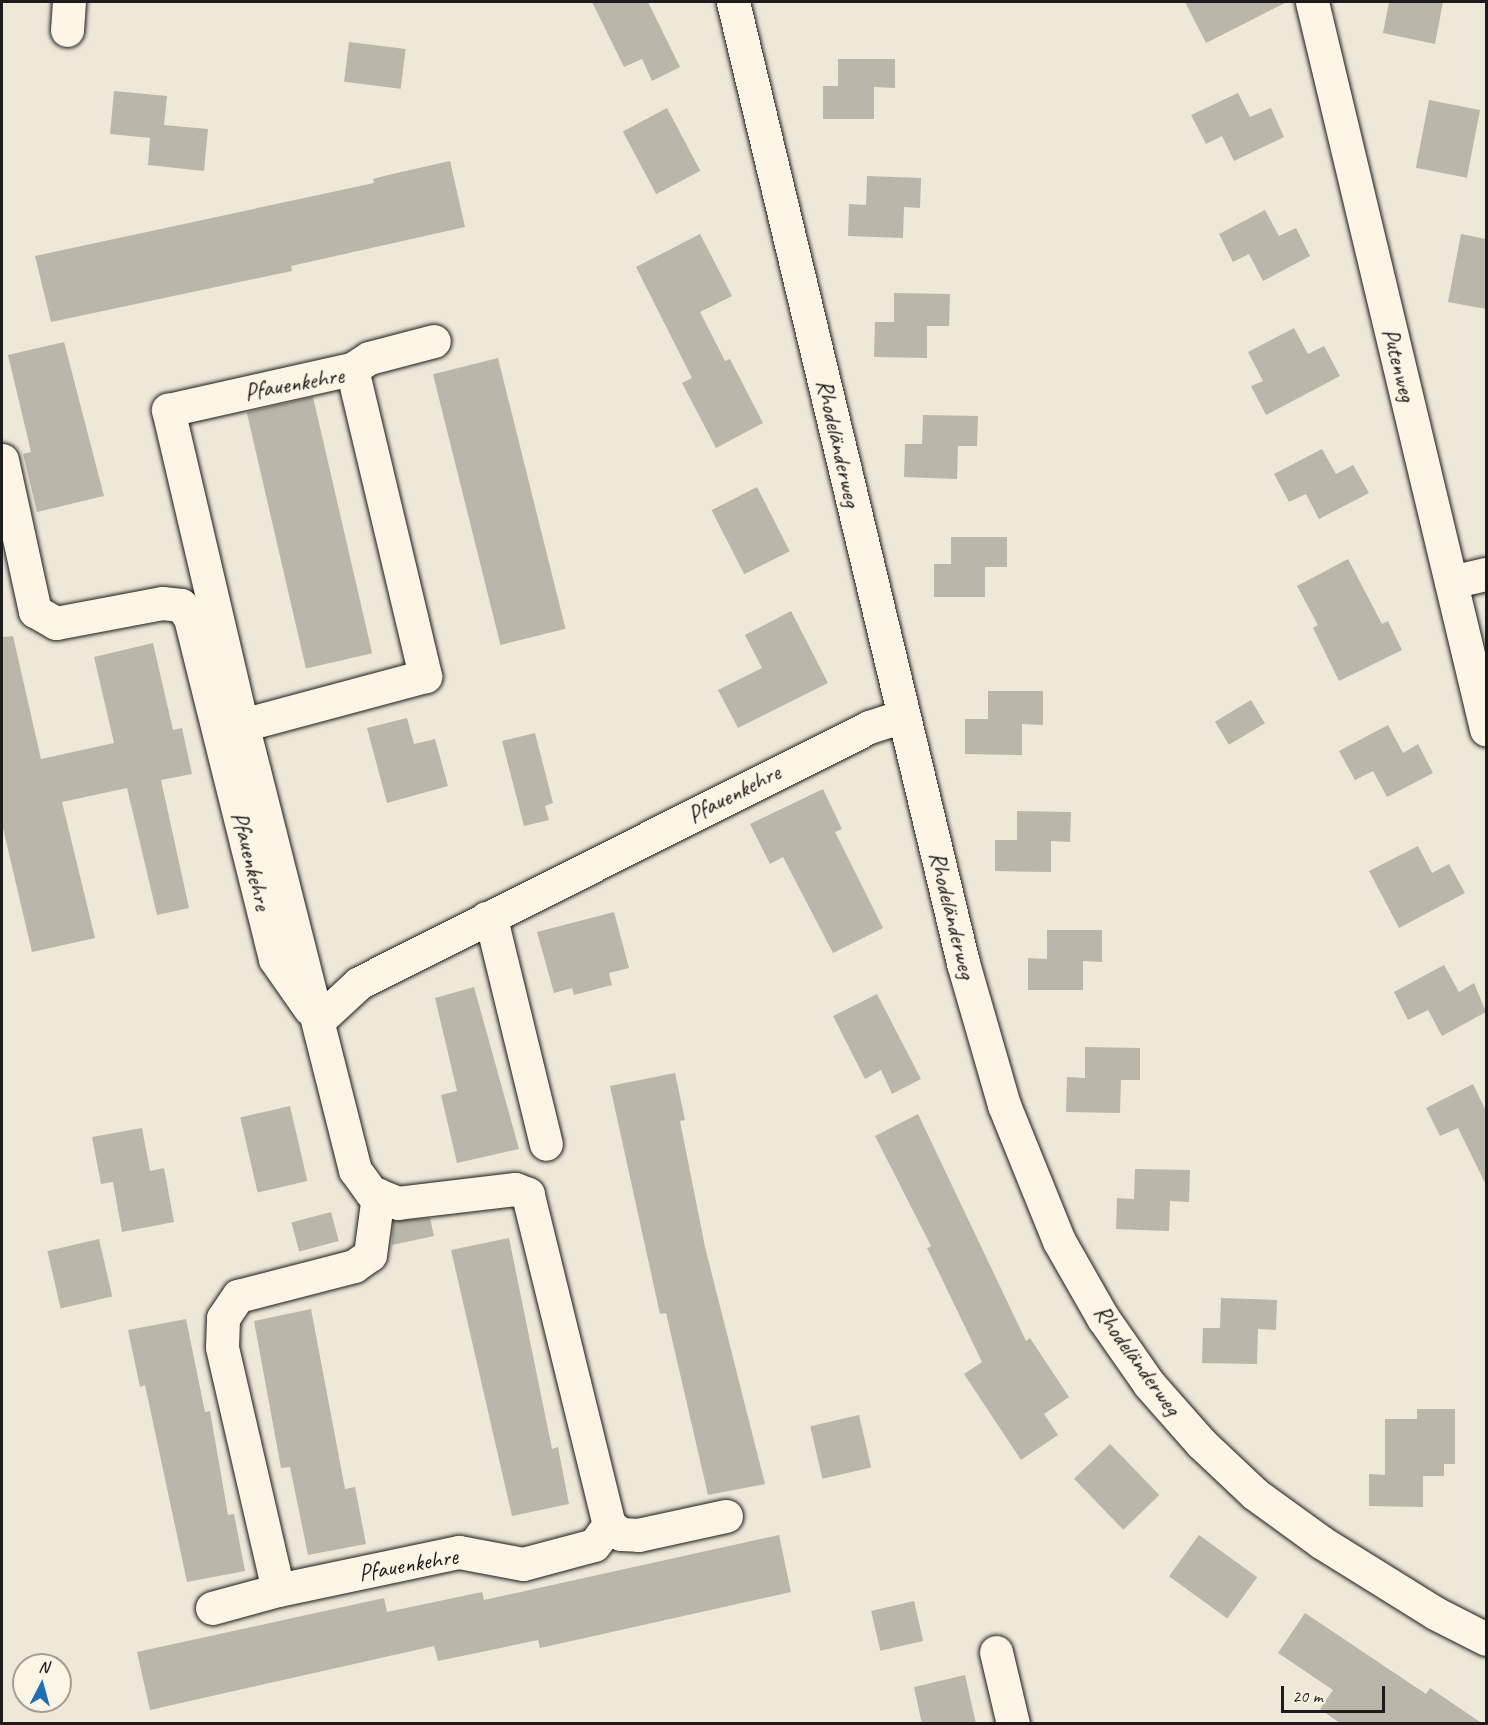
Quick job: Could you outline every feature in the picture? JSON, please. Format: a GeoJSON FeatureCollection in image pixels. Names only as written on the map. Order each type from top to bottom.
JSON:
{"type":"FeatureCollection","features":[{"type":"Feature","properties":{"kind":"street","name":"Rhodeländerweg"},"geometry":{"type":"LineString","coordinates":[[733,2],[963,963],[1004,1105],[1059,1241],[1103,1318],[1149,1384],[1201,1443],[1255,1494],[1321,1542],[1434,1613],[1486,1639]]}},
{"type":"Feature","properties":{"kind":"street","name":"Putenweg"},"geometry":{"type":"LineString","coordinates":[[1312,2],[1486,729]]}},
{"type":"Feature","properties":{"kind":"street"},"geometry":{"type":"LineString","coordinates":[[352,369],[369,358],[434,342]]}},
{"type":"Feature","properties":{"kind":"street","name":"Pfauenkehre"},"geometry":{"type":"LineString","coordinates":[[242,725],[425,676],[352,369],[168,411],[242,725],[319,1020],[355,1170],[378,1195]]}},
{"type":"Feature","properties":{"kind":"street","name":"Pfauenkehre"},"geometry":{"type":"LineString","coordinates":[[2,460],[35,611],[56,623],[162,603],[182,605],[190,618],[275,959],[285,978],[319,1020]]}},
{"type":"Feature","properties":{"kind":"street"},"geometry":{"type":"LineString","coordinates":[[1451,582],[1486,574]]}},
{"type":"Feature","properties":{"kind":"street","name":"Pfauenkehre"},"geometry":{"type":"LineString","coordinates":[[319,1020],[359,983],[869,726],[903,716]]}},
{"type":"Feature","properties":{"kind":"street"},"geometry":{"type":"LineString","coordinates":[[486,918],[494,931],[546,1144]]}},
{"type":"Feature","properties":{"kind":"street"},"geometry":{"type":"LineString","coordinates":[[278,1590],[222,1347],[223,1317],[238,1296],[354,1266],[370,1255],[378,1195],[398,1203],[515,1189],[528,1194],[609,1525],[621,1534],[638,1535],[726,1516]]}},
{"type":"Feature","properties":{"kind":"street","name":"Pfauenkehre"},"geometry":{"type":"LineString","coordinates":[[212,1608],[278,1590],[459,1552],[524,1564],[594,1545],[609,1525]]}},
{"type":"Feature","properties":{"kind":"street"},"geometry":{"type":"LineString","coordinates":[[996,1652],[1012,1724]]}},
{"type":"Feature","properties":{"kind":"building"},"geometry":{"type":"Polygon","coordinates":[[[592,2],[648,2],[680,67],[652,81],[642,59],[624,67],[592,2]]]}},
{"type":"Feature","properties":{"kind":"building"},"geometry":{"type":"Polygon","coordinates":[[[1185,2],[1287,2],[1206,43],[1185,2]]]}},
{"type":"Feature","properties":{"kind":"building"},"geometry":{"type":"Polygon","coordinates":[[[1389,2],[1443,2],[1435,44],[1383,33],[1389,2]]]}},
{"type":"Feature","properties":{"kind":"building"},"geometry":{"type":"Polygon","coordinates":[[[349,42],[406,49],[401,89],[344,82],[349,42]]]}},
{"type":"Feature","properties":{"kind":"building"},"geometry":{"type":"Polygon","coordinates":[[[838,59],[895,59],[895,88],[874,87],[874,119],[823,119],[823,86],[838,86],[838,59]]]}},
{"type":"Feature","properties":{"kind":"building"},"geometry":{"type":"Polygon","coordinates":[[[114,91],[167,96],[164,125],[208,129],[204,171],[148,165],[150,138],[110,134],[114,91]]]}},
{"type":"Feature","properties":{"kind":"building"},"geometry":{"type":"Polygon","coordinates":[[[1238,93],[1250,117],[1271,108],[1284,137],[1234,161],[1222,136],[1206,144],[1191,115],[1238,93]]]}},
{"type":"Feature","properties":{"kind":"building"},"geometry":{"type":"Polygon","coordinates":[[[1429,100],[1480,110],[1467,178],[1416,168],[1429,100]]]}},
{"type":"Feature","properties":{"kind":"building"},"geometry":{"type":"Polygon","coordinates":[[[667,108],[700,171],[656,194],[623,131],[667,108]]]}},
{"type":"Feature","properties":{"kind":"building"},"geometry":{"type":"Polygon","coordinates":[[[450,161],[465,227],[291,266],[292,271],[51,322],[35,256],[374,183],[373,179],[450,161]]]}},
{"type":"Feature","properties":{"kind":"building"},"geometry":{"type":"Polygon","coordinates":[[[867,176],[921,178],[920,208],[904,207],[903,238],[848,236],[849,204],[866,205],[867,176]]]}},
{"type":"Feature","properties":{"kind":"building"},"geometry":{"type":"Polygon","coordinates":[[[1265,210],[1279,236],[1296,228],[1310,256],[1263,281],[1249,254],[1233,262],[1219,234],[1265,210]]]}},
{"type":"Feature","properties":{"kind":"building"},"geometry":{"type":"Polygon","coordinates":[[[700,234],[732,296],[700,312],[725,361],[730,359],[763,423],[716,448],[682,383],[692,378],[636,267],[700,234]]]}},
{"type":"Feature","properties":{"kind":"building"},"geometry":{"type":"Polygon","coordinates":[[[1461,234],[1486,239],[1486,309],[1448,302],[1461,234]]]}},
{"type":"Feature","properties":{"kind":"building"},"geometry":{"type":"Polygon","coordinates":[[[894,293],[950,294],[949,326],[927,326],[927,358],[874,357],[875,322],[894,322],[894,293]]]}},
{"type":"Feature","properties":{"kind":"building"},"geometry":{"type":"Polygon","coordinates":[[[1294,328],[1308,354],[1324,346],[1340,376],[1266,415],[1251,386],[1263,381],[1248,352],[1294,328]]]}},
{"type":"Feature","properties":{"kind":"building"},"geometry":{"type":"Polygon","coordinates":[[[64,342],[104,496],[37,512],[23,454],[31,452],[8,355],[64,342]]]}},
{"type":"Feature","properties":{"kind":"building"},"geometry":{"type":"Polygon","coordinates":[[[498,358],[565,629],[500,645],[433,374],[498,358]]]}},
{"type":"Feature","properties":{"kind":"building"},"geometry":{"type":"Polygon","coordinates":[[[313,397],[372,653],[306,669],[247,412],[313,397]]]}},
{"type":"Feature","properties":{"kind":"building"},"geometry":{"type":"Polygon","coordinates":[[[923,415],[978,416],[977,446],[958,446],[957,479],[904,477],[905,444],[922,444],[923,415]]]}},
{"type":"Feature","properties":{"kind":"building"},"geometry":{"type":"Polygon","coordinates":[[[1322,449],[1336,474],[1353,465],[1369,493],[1319,519],[1306,494],[1289,502],[1274,474],[1322,449]]]}},
{"type":"Feature","properties":{"kind":"building"},"geometry":{"type":"Polygon","coordinates":[[[757,487],[790,551],[744,574],[712,510],[757,487]]]}},
{"type":"Feature","properties":{"kind":"building"},"geometry":{"type":"Polygon","coordinates":[[[951,537],[1007,537],[1007,567],[985,567],[985,597],[934,597],[934,564],[951,564],[951,537]]]}},
{"type":"Feature","properties":{"kind":"building"},"geometry":{"type":"Polygon","coordinates":[[[1348,559],[1382,624],[1388,621],[1402,650],[1339,681],[1313,628],[1318,625],[1297,586],[1348,559]]]}},
{"type":"Feature","properties":{"kind":"building"},"geometry":{"type":"Polygon","coordinates":[[[791,611],[828,683],[738,728],[718,690],[762,668],[745,635],[791,611]]]}},
{"type":"Feature","properties":{"kind":"building"},"geometry":{"type":"Polygon","coordinates":[[[13,636],[41,759],[114,743],[94,657],[153,643],[173,730],[182,728],[192,774],[161,780],[189,908],[157,915],[127,788],[62,802],[95,938],[32,952],[2,824],[2,637],[13,636]]]}},
{"type":"Feature","properties":{"kind":"building"},"geometry":{"type":"Polygon","coordinates":[[[988,691],[1043,691],[1043,725],[1022,724],[1022,755],[965,754],[965,719],[988,719],[988,691]]]}},
{"type":"Feature","properties":{"kind":"building"},"geometry":{"type":"Polygon","coordinates":[[[1251,700],[1265,723],[1229,745],[1215,722],[1251,700]]]}},
{"type":"Feature","properties":{"kind":"building"},"geometry":{"type":"Polygon","coordinates":[[[407,718],[414,744],[435,739],[448,786],[387,803],[367,728],[407,718]]]}},
{"type":"Feature","properties":{"kind":"building"},"geometry":{"type":"Polygon","coordinates":[[[1388,725],[1403,753],[1418,744],[1433,773],[1387,797],[1373,771],[1355,780],[1339,751],[1388,725]]]}},
{"type":"Feature","properties":{"kind":"building"},"geometry":{"type":"Polygon","coordinates":[[[535,733],[553,803],[545,806],[549,820],[524,826],[502,741],[535,733]]]}},
{"type":"Feature","properties":{"kind":"building"},"geometry":{"type":"Polygon","coordinates":[[[823,789],[842,829],[835,832],[883,928],[833,953],[783,857],[770,864],[750,824],[823,789]]]}},
{"type":"Feature","properties":{"kind":"building"},"geometry":{"type":"Polygon","coordinates":[[[1017,811],[1071,812],[1070,842],[1051,841],[1051,872],[995,871],[995,840],[1017,840],[1017,811]]]}},
{"type":"Feature","properties":{"kind":"building"},"geometry":{"type":"Polygon","coordinates":[[[1418,846],[1432,873],[1449,864],[1465,893],[1399,928],[1369,871],[1418,846]]]}},
{"type":"Feature","properties":{"kind":"building"},"geometry":{"type":"Polygon","coordinates":[[[614,912],[629,968],[609,973],[612,985],[574,995],[572,988],[554,993],[537,932],[614,912]]]}},
{"type":"Feature","properties":{"kind":"building"},"geometry":{"type":"Polygon","coordinates":[[[1047,930],[1102,930],[1102,962],[1083,961],[1083,990],[1028,990],[1028,958],[1047,959],[1047,930]]]}},
{"type":"Feature","properties":{"kind":"building"},"geometry":{"type":"Polygon","coordinates":[[[1444,965],[1459,992],[1474,983],[1486,1012],[1442,1036],[1428,1010],[1408,1020],[1394,992],[1444,965]]]}},
{"type":"Feature","properties":{"kind":"building"},"geometry":{"type":"Polygon","coordinates":[[[474,987],[519,1149],[457,1163],[441,1095],[457,1091],[435,998],[474,987]]]}},
{"type":"Feature","properties":{"kind":"building"},"geometry":{"type":"Polygon","coordinates":[[[877,994],[921,1079],[892,1094],[881,1070],[865,1079],[833,1016],[877,994]]]}},
{"type":"Feature","properties":{"kind":"building"},"geometry":{"type":"Polygon","coordinates":[[[1085,1047],[1140,1048],[1140,1080],[1121,1080],[1120,1113],[1066,1112],[1067,1077],[1085,1078],[1085,1047]]]}},
{"type":"Feature","properties":{"kind":"building"},"geometry":{"type":"Polygon","coordinates":[[[675,1073],[685,1120],[680,1121],[705,1247],[765,1484],[708,1495],[666,1313],[660,1314],[610,1086],[675,1073]]]}},
{"type":"Feature","properties":{"kind":"building"},"geometry":{"type":"Polygon","coordinates":[[[1473,1084],[1486,1111],[1486,1185],[1458,1128],[1440,1136],[1426,1108],[1473,1084]]]}},
{"type":"Feature","properties":{"kind":"building"},"geometry":{"type":"Polygon","coordinates":[[[290,1106],[307,1181],[258,1192],[240,1117],[290,1106]]]}},
{"type":"Feature","properties":{"kind":"building"},"geometry":{"type":"Polygon","coordinates":[[[918,1114],[1026,1341],[1030,1338],[1069,1397],[1044,1414],[1058,1435],[1021,1460],[964,1374],[982,1362],[927,1248],[931,1246],[875,1136],[918,1114]]]}},
{"type":"Feature","properties":{"kind":"building"},"geometry":{"type":"Polygon","coordinates":[[[142,1128],[150,1171],[164,1168],[174,1222],[122,1232],[113,1182],[101,1184],[92,1137],[142,1128]]]}},
{"type":"Feature","properties":{"kind":"building"},"geometry":{"type":"Polygon","coordinates":[[[1135,1169],[1190,1170],[1189,1202],[1170,1201],[1169,1231],[1116,1229],[1117,1198],[1134,1199],[1135,1169]]]}},
{"type":"Feature","properties":{"kind":"building"},"geometry":{"type":"Polygon","coordinates":[[[331,1212],[339,1241],[299,1252],[291,1223],[331,1212]]]}},
{"type":"Feature","properties":{"kind":"building"},"geometry":{"type":"Polygon","coordinates":[[[430,1218],[434,1236],[392,1245],[393,1221],[430,1218]]]}},
{"type":"Feature","properties":{"kind":"building"},"geometry":{"type":"Polygon","coordinates":[[[509,1238],[552,1449],[558,1447],[569,1504],[512,1516],[451,1250],[509,1238]]]}},
{"type":"Feature","properties":{"kind":"building"},"geometry":{"type":"Polygon","coordinates":[[[99,1239],[112,1296],[61,1308],[47,1251],[99,1239]]]}},
{"type":"Feature","properties":{"kind":"building"},"geometry":{"type":"Polygon","coordinates":[[[1221,1298],[1277,1300],[1276,1330],[1258,1329],[1257,1364],[1202,1363],[1203,1328],[1220,1328],[1221,1298]]]}},
{"type":"Feature","properties":{"kind":"building"},"geometry":{"type":"Polygon","coordinates":[[[311,1309],[345,1489],[355,1487],[366,1544],[308,1555],[290,1467],[281,1468],[254,1321],[311,1309]]]}},
{"type":"Feature","properties":{"kind":"building"},"geometry":{"type":"Polygon","coordinates":[[[186,1319],[205,1412],[210,1411],[228,1515],[234,1514],[245,1571],[187,1582],[145,1385],[140,1387],[128,1330],[186,1319]]]}},
{"type":"Feature","properties":{"kind":"building"},"geometry":{"type":"Polygon","coordinates":[[[1417,1409],[1455,1409],[1455,1464],[1444,1464],[1444,1476],[1423,1476],[1423,1507],[1369,1506],[1369,1474],[1385,1475],[1385,1419],[1417,1419],[1417,1409]]]}},
{"type":"Feature","properties":{"kind":"building"},"geometry":{"type":"Polygon","coordinates":[[[859,1415],[871,1468],[822,1479],[810,1426],[859,1415]]]}},
{"type":"Feature","properties":{"kind":"building"},"geometry":{"type":"Polygon","coordinates":[[[1110,1444],[1159,1495],[1123,1530],[1074,1479],[1110,1444]]]}},
{"type":"Feature","properties":{"kind":"building"},"geometry":{"type":"Polygon","coordinates":[[[779,1535],[791,1592],[540,1648],[538,1640],[438,1661],[434,1646],[150,1710],[137,1652],[384,1598],[387,1612],[482,1592],[484,1600],[779,1535]]]}},
{"type":"Feature","properties":{"kind":"building"},"geometry":{"type":"Polygon","coordinates":[[[1199,1535],[1257,1577],[1227,1619],[1169,1576],[1199,1535]]]}},
{"type":"Feature","properties":{"kind":"building"},"geometry":{"type":"Polygon","coordinates":[[[914,1601],[923,1641],[880,1651],[871,1611],[914,1601]]]}},
{"type":"Feature","properties":{"kind":"building"},"geometry":{"type":"Polygon","coordinates":[[[1305,1613],[1426,1694],[1430,1688],[1483,1724],[1341,1724],[1320,1709],[1333,1690],[1278,1653],[1305,1613]]]}},
{"type":"Feature","properties":{"kind":"building"},"geometry":{"type":"Polygon","coordinates":[[[965,1675],[976,1724],[922,1724],[914,1687],[965,1675]]]}}]}
